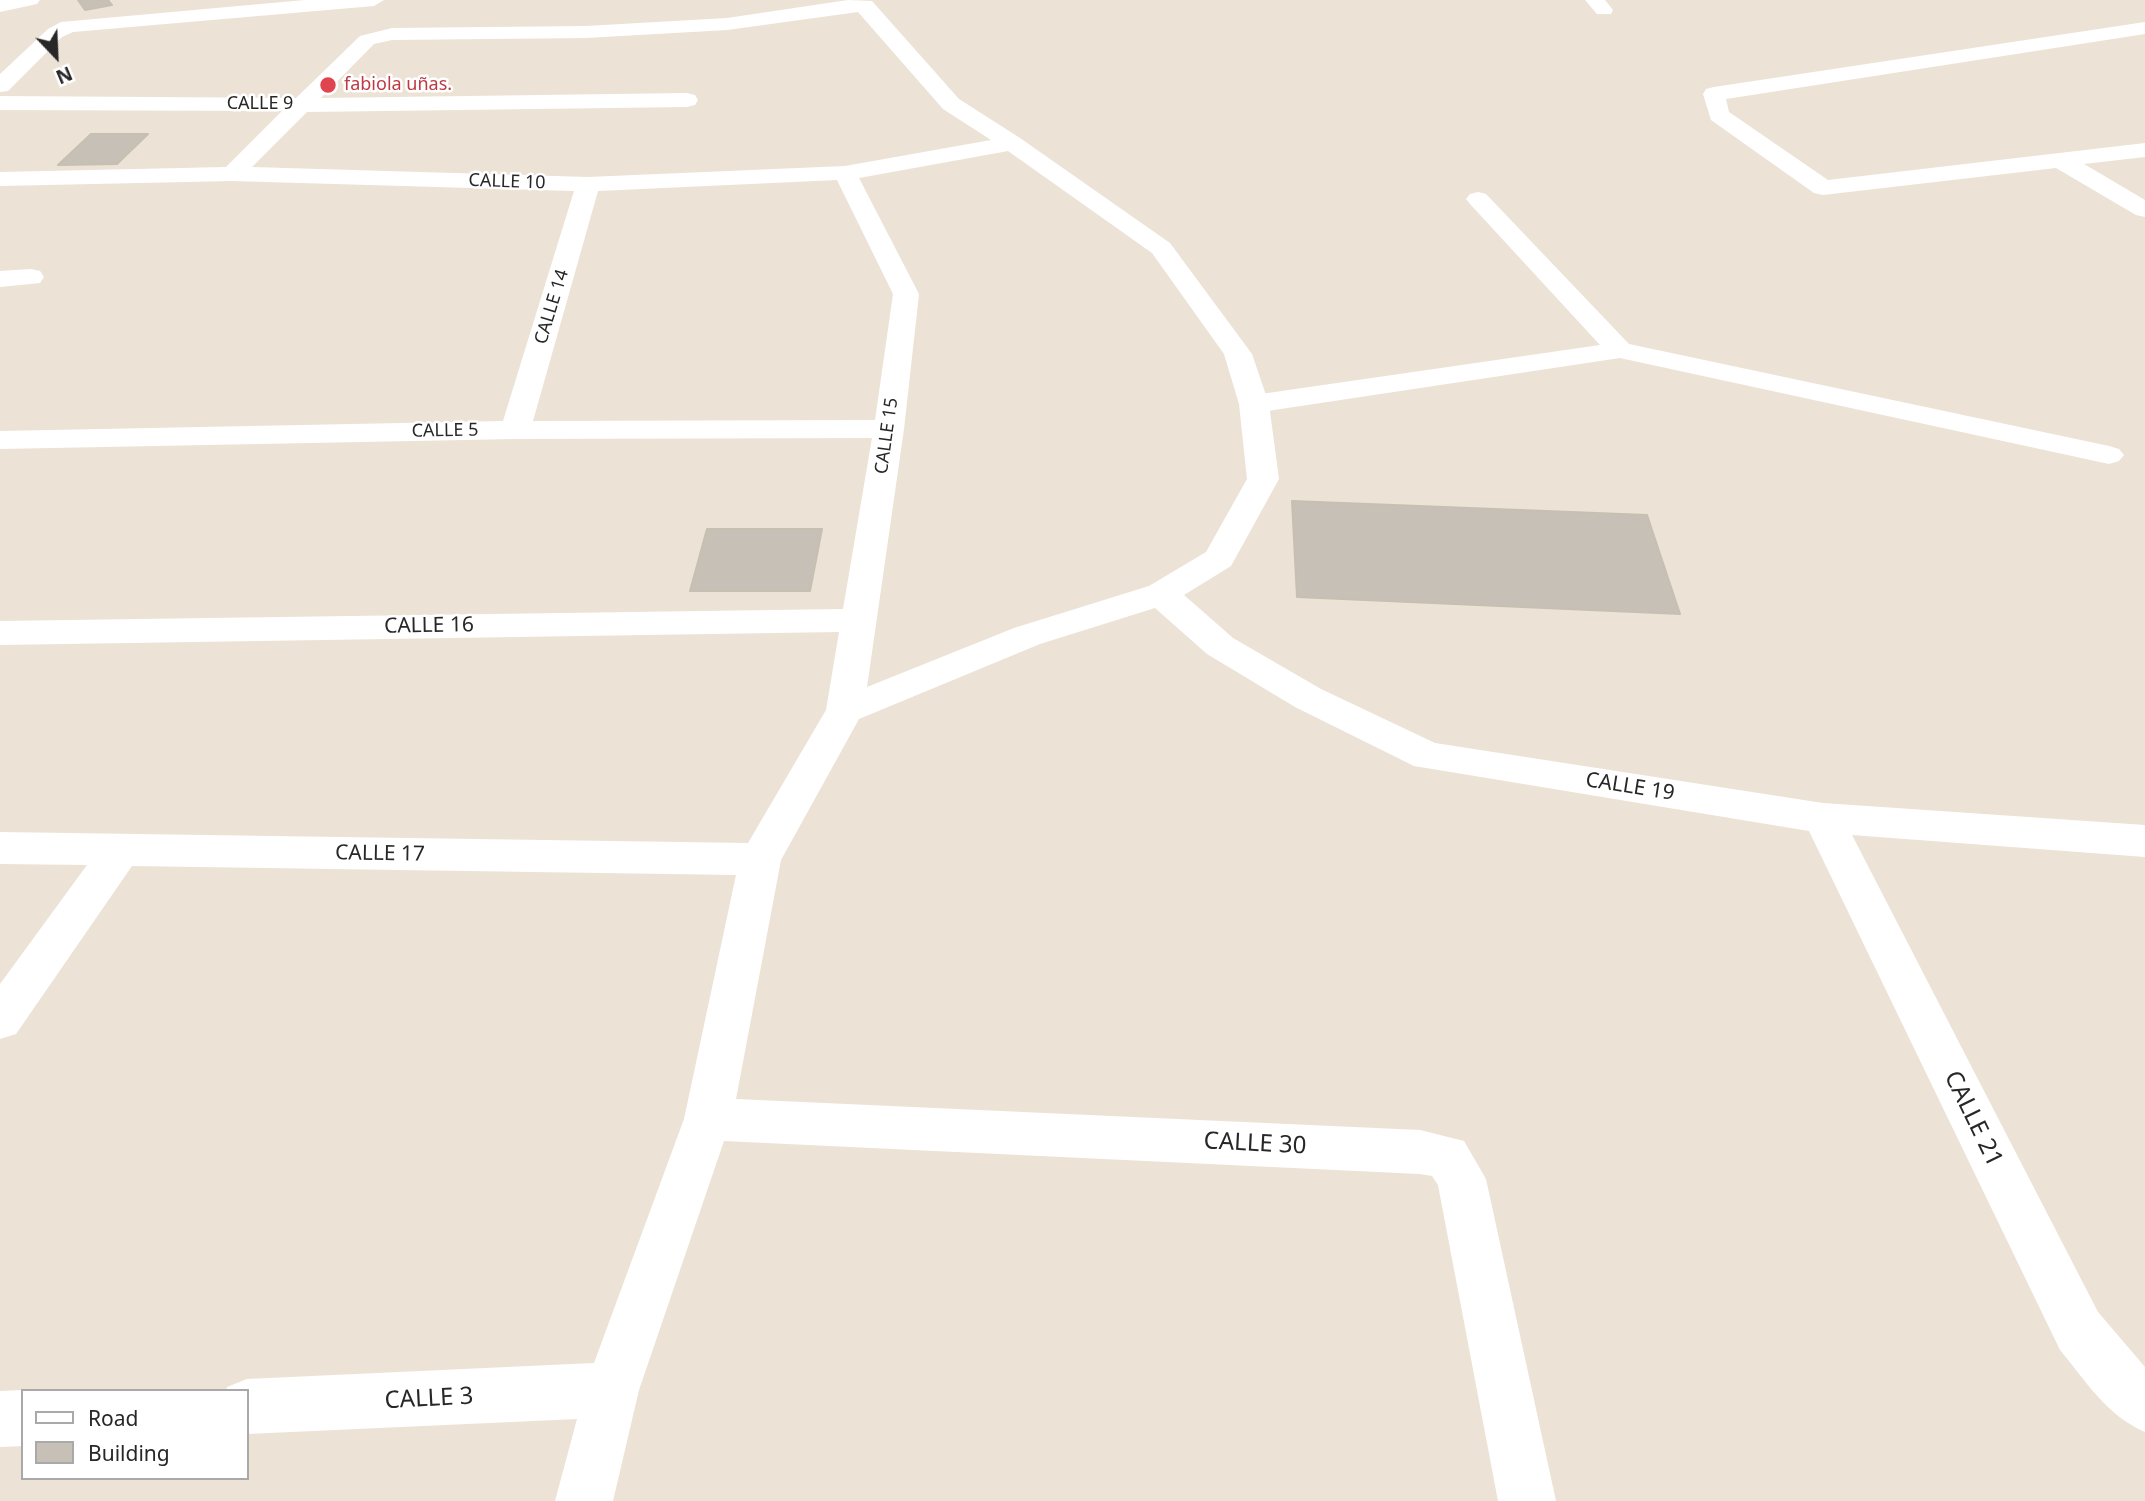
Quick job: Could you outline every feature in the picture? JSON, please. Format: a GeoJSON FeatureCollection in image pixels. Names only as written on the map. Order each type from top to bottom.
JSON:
{"type":"FeatureCollection","features":[{"type":"Feature","properties":{"kind":"street"},"geometry":{"type":"LineString","coordinates":[[0,6],[30,0]]}},
{"type":"Feature","properties":{"kind":"street"},"geometry":{"type":"LineString","coordinates":[[0,86],[55,33],[68,26],[374,0]]}},
{"type":"Feature","properties":{"kind":"street"},"geometry":{"type":"LineString","coordinates":[[232,174],[367,40],[376,37],[392,34],[586,32],[727,24],[861,3],[950,104],[1012,143],[1161,248],[1238,354],[1254,404],[1263,479],[1219,559],[1161,594],[1027,636],[845,710],[760,859],[708,1119],[612,1390],[584,1501]]}},
{"type":"Feature","properties":{"kind":"street"},"geometry":{"type":"LineString","coordinates":[[2145,29],[1714,94],[1719,116],[1823,188],[2145,150]]}},
{"type":"Feature","properties":{"kind":"street","name":"CALLE 9"},"geometry":{"type":"LineString","coordinates":[[0,103],[301,105],[687,100]]}},
{"type":"Feature","properties":{"kind":"street","name":"CALLE 10"},"geometry":{"type":"LineString","coordinates":[[0,178],[232,174],[588,184],[845,173],[1012,143]]}},
{"type":"Feature","properties":{"kind":"street"},"geometry":{"type":"LineString","coordinates":[[2060,160],[2145,210]]}},
{"type":"Feature","properties":{"kind":"street","name":"CALLE 15"},"geometry":{"type":"LineString","coordinates":[[845,173],[906,294],[890,429],[857,620],[845,710]]}},
{"type":"Feature","properties":{"kind":"street","name":"CALLE 14"},"geometry":{"type":"LineString","coordinates":[[515,430],[588,184]]}},
{"type":"Feature","properties":{"kind":"street"},"geometry":{"type":"LineString","coordinates":[[0,279],[31,277]]}},
{"type":"Feature","properties":{"kind":"street","name":"CALLE 5"},"geometry":{"type":"LineString","coordinates":[[0,440],[515,430],[890,429]]}},
{"type":"Feature","properties":{"kind":"street","name":"CALLE 19"},"geometry":{"type":"LineString","coordinates":[[1161,594],[1220,646],[1308,698],[1427,756],[1823,818],[2145,841]]}},
{"type":"Feature","properties":{"kind":"street","name":"CALLE 16"},"geometry":{"type":"LineString","coordinates":[[0,633],[857,620]]}},
{"type":"Feature","properties":{"kind":"street","name":"CALLE 21"},"geometry":{"type":"LineString","coordinates":[[1823,818],[2079,1331],[2127,1388],[2145,1404]]}},
{"type":"Feature","properties":{"kind":"street","name":"CALLE 17"},"geometry":{"type":"LineString","coordinates":[[0,848],[760,859]]}},
{"type":"Feature","properties":{"kind":"street"},"geometry":{"type":"LineString","coordinates":[[0,1020],[121,850]]}},
{"type":"Feature","properties":{"kind":"street","name":"CALLE 30"},"geometry":{"type":"LineString","coordinates":[[708,1119],[1420,1152],[1447,1157],[1461,1179],[1527,1501]]}},
{"type":"Feature","properties":{"kind":"street","name":"CALLE 3"},"geometry":{"type":"LineString","coordinates":[[248,1407],[612,1390]]}},
{"type":"Feature","properties":{"kind":"street"},"geometry":{"type":"LineString","coordinates":[[0,1419],[21,1418]]}},
{"type":"Feature","properties":{"kind":"lane"},"geometry":{"type":"LineString","coordinates":[[1478,199],[1620,350]]}},
{"type":"Feature","properties":{"kind":"lane"},"geometry":{"type":"LineString","coordinates":[[1254,404],[1620,350],[2109,455]]}},
{"type":"Feature","properties":{"kind":"building"},"geometry":{"type":"Polygon","coordinates":[[[78,0],[108,0],[112,5],[85,10],[78,0]]]}},
{"type":"Feature","properties":{"kind":"building"},"geometry":{"type":"Polygon","coordinates":[[[91,134],[148,134],[117,164],[58,165],[91,134]]]}},
{"type":"Feature","properties":{"kind":"building"},"geometry":{"type":"Polygon","coordinates":[[[1292,501],[1647,515],[1680,614],[1297,597],[1292,501]]]}},
{"type":"Feature","properties":{"kind":"building"},"geometry":{"type":"Polygon","coordinates":[[[707,529],[822,529],[810,591],[690,591],[707,529]]]}},
{"type":"Feature","properties":{"kind":"place","name":"fabiola uñas."},"geometry":{"type":"Point","coordinates":[328,85]}}]}
